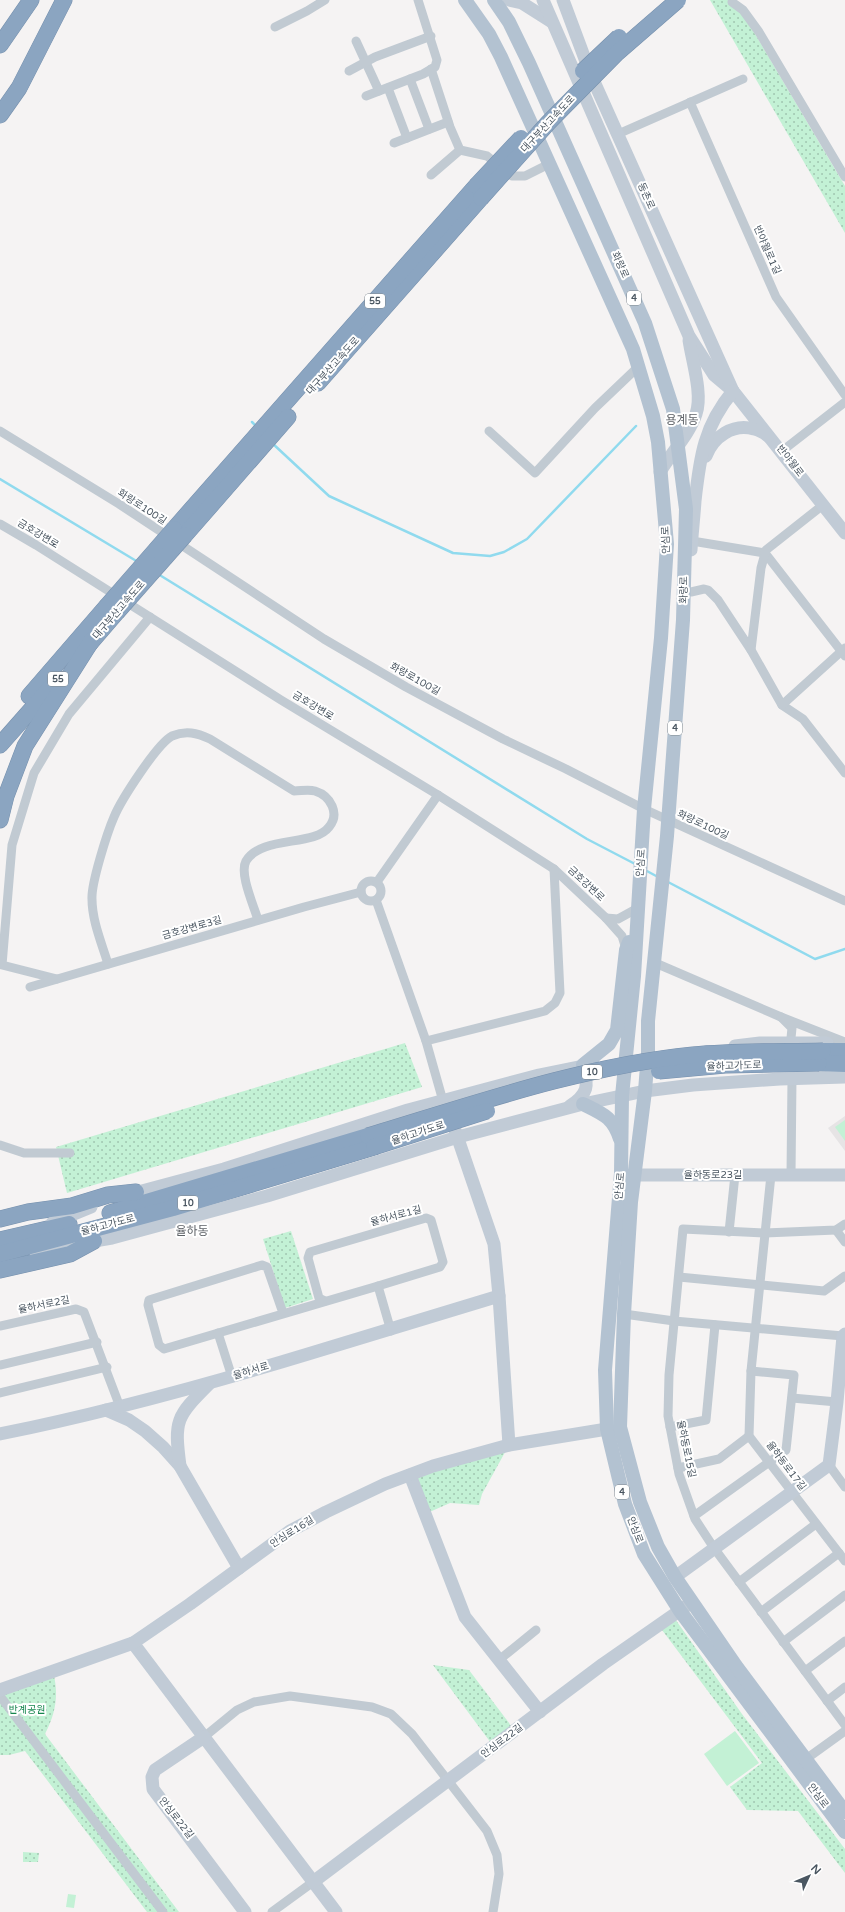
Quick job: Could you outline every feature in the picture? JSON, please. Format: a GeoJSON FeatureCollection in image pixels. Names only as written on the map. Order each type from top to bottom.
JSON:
{"type":"FeatureCollection","features":[{"type":"Feature","properties":{"kind":"highway"},"geometry":{"type":"LineString","coordinates":[[0,45],[31,0]]}},
{"type":"Feature","properties":{"kind":"highway"},"geometry":{"type":"LineString","coordinates":[[0,115],[19,88],[64,0]]}},
{"type":"Feature","properties":{"kind":"highway","name":"대구부산고속도로"},"geometry":{"type":"LineString","coordinates":[[0,730],[112,610],[602,52],[662,0]]}},
{"type":"Feature","properties":{"kind":"highway","name":"대구부산고속도로"},"geometry":{"type":"LineString","coordinates":[[478,192],[617,52],[678,0]]}},
{"type":"Feature","properties":{"kind":"highway","name":"대구부산고속도로"},"geometry":{"type":"LineString","coordinates":[[0,745],[92,640],[112,610]]}},
{"type":"Feature","properties":{"kind":"highway"},"geometry":{"type":"LineString","coordinates":[[0,820],[6,796],[25,746],[92,640]]}},
{"type":"Feature","properties":{"kind":"highway","name":"율하고가도로"},"geometry":{"type":"LineString","coordinates":[[821,1057],[845,1051]]}},
{"type":"Feature","properties":{"kind":"highway","name":"율하고가도로"},"geometry":{"type":"LineString","coordinates":[[0,1255],[173,1208],[504,1094],[616,1067],[692,1055],[744,1052],[821,1057],[845,1064]]}},
{"type":"Feature","properties":{"kind":"highway","name":"율하고가도로"},"geometry":{"type":"LineString","coordinates":[[18,1236],[89,1220],[371,1141]]}},
{"type":"Feature","properties":{"kind":"highway"},"geometry":{"type":"LineString","coordinates":[[0,1219],[28,1212],[72,1206],[108,1195],[136,1192]]}},
{"type":"Feature","properties":{"kind":"highway","name":"10"},"geometry":{"type":"LineString","coordinates":[[0,1240],[18,1236]]}},
{"type":"Feature","properties":{"kind":"highway"},"geometry":{"type":"LineString","coordinates":[[0,1270],[70,1254],[94,1241]]}},
{"type":"Feature","properties":{"kind":"main road"},"geometry":{"type":"LineString","coordinates":[[465,0],[489,34],[501,57],[627,336],[653,416],[658,442],[660,472]]}},
{"type":"Feature","properties":{"kind":"main road","name":"화랑로"},"geometry":{"type":"LineString","coordinates":[[494,0],[509,22],[529,64],[645,323],[673,409],[686,509],[683,620]]}},
{"type":"Feature","properties":{"kind":"main road"},"geometry":{"type":"LineString","coordinates":[[510,0],[522,3],[553,22]]}},
{"type":"Feature","properties":{"kind":"main road"},"geometry":{"type":"LineString","coordinates":[[543,0],[689,336],[714,375],[733,391],[721,406],[712,421],[701,454],[692,541],[691,592],[683,620]]}},
{"type":"Feature","properties":{"kind":"main road","name":"동촌로"},"geometry":{"type":"LineString","coordinates":[[562,2],[591,74],[733,391]]}},
{"type":"Feature","properties":{"kind":"main road"},"geometry":{"type":"LineString","coordinates":[[660,472],[668,457],[678,446],[697,414],[698,394],[689,336]]}},
{"type":"Feature","properties":{"kind":"main road","name":"반야월로"},"geometry":{"type":"LineString","coordinates":[[733,391],[771,437],[845,533]]}},
{"type":"Feature","properties":{"kind":"main road"},"geometry":{"type":"LineString","coordinates":[[698,476],[710,446],[729,430],[745,428],[754,429],[771,437]]}},
{"type":"Feature","properties":{"kind":"main road","name":"안심로"},"geometry":{"type":"LineString","coordinates":[[660,472],[667,544],[666,568],[662,638],[644,809],[638,914],[623,1091],[622,1146],[605,1370],[607,1429],[625,1504],[644,1554],[680,1611],[845,1832]]}},
{"type":"Feature","properties":{"kind":"main road","name":"안심로"},"geometry":{"type":"LineString","coordinates":[[683,620],[667,836],[648,1021],[648,1053],[645,1091],[636,1175],[631,1202],[624,1314],[620,1427],[640,1502],[658,1547],[675,1577],[736,1666],[845,1812]]}},
{"type":"Feature","properties":{"kind":"main road"},"geometry":{"type":"LineString","coordinates":[[583,1065],[609,1044],[617,1030],[626,950],[638,914]]}},
{"type":"Feature","properties":{"kind":"main road"},"geometry":{"type":"LineString","coordinates":[[18,1236],[96,1205],[136,1192],[224,1169],[408,1110],[539,1075],[648,1053],[760,1043],[845,1043]]}},
{"type":"Feature","properties":{"kind":"main road"},"geometry":{"type":"LineString","coordinates":[[696,1085],[688,1064],[689,1060],[700,1049]]}},
{"type":"Feature","properties":{"kind":"main road"},"geometry":{"type":"LineString","coordinates":[[567,1109],[581,1099],[585,1092],[588,1080],[583,1065]]}},
{"type":"Feature","properties":{"kind":"main road"},"geometry":{"type":"LineString","coordinates":[[0,1255],[112,1238],[267,1196],[458,1137],[567,1109],[623,1091],[645,1091],[696,1085],[792,1078],[845,1077]]}},
{"type":"Feature","properties":{"kind":"main road"},"geometry":{"type":"LineString","coordinates":[[444,1101],[458,1137],[494,1244],[509,1445]]}},
{"type":"Feature","properties":{"kind":"main road"},"geometry":{"type":"LineString","coordinates":[[583,1104],[603,1114],[616,1126],[622,1146]]}},
{"type":"Feature","properties":{"kind":"main road","name":"율하동로23길"},"geometry":{"type":"LineString","coordinates":[[636,1175],[845,1175]]}},
{"type":"Feature","properties":{"kind":"main road","name":"율하서로"},"geometry":{"type":"LineString","coordinates":[[0,1434],[120,1407],[211,1383],[392,1330],[499,1296]]}},
{"type":"Feature","properties":{"kind":"main road"},"geometry":{"type":"LineString","coordinates":[[675,1577],[829,1465],[844,1335]]}},
{"type":"Feature","properties":{"kind":"main road"},"geometry":{"type":"LineString","coordinates":[[180,1466],[177,1441],[178,1424],[185,1408],[211,1383]]}},
{"type":"Feature","properties":{"kind":"main road"},"geometry":{"type":"LineString","coordinates":[[106,1410],[129,1420],[145,1431],[163,1447],[180,1466],[239,1568]]}},
{"type":"Feature","properties":{"kind":"main road","name":"안심로16길"},"geometry":{"type":"LineString","coordinates":[[0,1690],[133,1643],[190,1604],[290,1531],[385,1484],[433,1466],[509,1445],[607,1429]]}},
{"type":"Feature","properties":{"kind":"main road"},"geometry":{"type":"LineString","coordinates":[[410,1475],[464,1617],[540,1712]]}},
{"type":"Feature","properties":{"kind":"main road","name":"안심로22길"},"geometry":{"type":"LineString","coordinates":[[313,1882],[603,1664],[692,1602]]}},
{"type":"Feature","properties":{"kind":"main road"},"geometry":{"type":"LineString","coordinates":[[133,1643],[336,1912]]}},
{"type":"Feature","properties":{"kind":"main road","name":"안심로22길"},"geometry":{"type":"LineString","coordinates":[[204,1736],[155,1770],[152,1777],[153,1789],[245,1912]]}},
{"type":"Feature","properties":{"kind":"street"},"geometry":{"type":"LineString","coordinates":[[275,27],[308,11],[323,0]]}},
{"type":"Feature","properties":{"kind":"street"},"geometry":{"type":"LineString","coordinates":[[366,96],[410,79],[434,67],[437,60],[431,36],[418,0]]}},
{"type":"Feature","properties":{"kind":"street"},"geometry":{"type":"LineString","coordinates":[[732,2],[743,10],[759,32],[845,177]]}},
{"type":"Feature","properties":{"kind":"street"},"geometry":{"type":"LineString","coordinates":[[348,71],[366,62],[431,36]]}},
{"type":"Feature","properties":{"kind":"street"},"geometry":{"type":"LineString","coordinates":[[356,41],[407,138]]}},
{"type":"Feature","properties":{"kind":"street"},"geometry":{"type":"LineString","coordinates":[[430,70],[448,122],[460,150]]}},
{"type":"Feature","properties":{"kind":"street"},"geometry":{"type":"LineString","coordinates":[[410,79],[429,129]]}},
{"type":"Feature","properties":{"kind":"street"},"geometry":{"type":"LineString","coordinates":[[618,134],[743,79]]}},
{"type":"Feature","properties":{"kind":"street","name":"반야월로1길"},"geometry":{"type":"LineString","coordinates":[[690,102],[776,297],[845,395]]}},
{"type":"Feature","properties":{"kind":"street"},"geometry":{"type":"LineString","coordinates":[[394,143],[448,122]]}},
{"type":"Feature","properties":{"kind":"street"},"geometry":{"type":"LineString","coordinates":[[460,150],[487,156],[512,176],[525,176],[549,164]]}},
{"type":"Feature","properties":{"kind":"street"},"geometry":{"type":"LineString","coordinates":[[432,175],[460,150]]}},
{"type":"Feature","properties":{"kind":"street"},"geometry":{"type":"LineString","coordinates":[[489,431],[535,473],[595,408],[638,367]]}},
{"type":"Feature","properties":{"kind":"street"},"geometry":{"type":"LineString","coordinates":[[782,451],[845,402]]}},
{"type":"Feature","properties":{"kind":"street","name":"화랑로100길"},"geometry":{"type":"LineString","coordinates":[[0,431],[119,504],[324,639],[392,679],[503,739],[668,821],[845,901]]}},
{"type":"Feature","properties":{"kind":"street"},"geometry":{"type":"LineString","coordinates":[[751,650],[761,568],[766,550],[823,505]]}},
{"type":"Feature","properties":{"kind":"street","name":"금호강변로"},"geometry":{"type":"LineString","coordinates":[[0,524],[281,700],[438,795],[554,869],[606,918],[622,936],[626,950]]}},
{"type":"Feature","properties":{"kind":"street"},"geometry":{"type":"LineString","coordinates":[[692,541],[765,553],[844,652],[782,704]]}},
{"type":"Feature","properties":{"kind":"street"},"geometry":{"type":"LineString","coordinates":[[691,592],[704,589],[712,593],[718,600],[751,650],[782,704],[803,719],[845,772]]}},
{"type":"Feature","properties":{"kind":"street"},"geometry":{"type":"LineString","coordinates":[[57,979],[1,969],[12,845],[34,773],[69,714],[150,617]]}},
{"type":"Feature","properties":{"kind":"street"},"geometry":{"type":"LineString","coordinates":[[108,964],[92,911],[91,898],[114,816],[153,754],[172,737],[185,732],[196,733],[210,739],[294,792],[306,790],[316,791],[324,795],[330,801],[334,810],[334,818],[330,827],[322,834],[274,845],[254,852],[246,862],[244,869],[245,878],[258,920]]}},
{"type":"Feature","properties":{"kind":"street"},"geometry":{"type":"LineString","coordinates":[[377,882],[438,795]]}},
{"type":"Feature","properties":{"kind":"street"},"geometry":{"type":"LineString","coordinates":[[426,1041],[545,1011],[555,1003],[560,993],[554,869]]}},
{"type":"Feature","properties":{"kind":"street"},"geometry":{"type":"LineString","coordinates":[[376,900],[366,900],[361,892],[363,885],[368,881],[377,882]]}},
{"type":"Feature","properties":{"kind":"street"},"geometry":{"type":"LineString","coordinates":[[376,900],[382,891],[377,882]]}},
{"type":"Feature","properties":{"kind":"street","name":"금호강변로3길"},"geometry":{"type":"LineString","coordinates":[[30,987],[258,920],[361,892]]}},
{"type":"Feature","properties":{"kind":"street"},"geometry":{"type":"LineString","coordinates":[[376,900],[426,1041],[444,1101]]}},
{"type":"Feature","properties":{"kind":"street"},"geometry":{"type":"LineString","coordinates":[[606,918],[618,918],[638,914]]}},
{"type":"Feature","properties":{"kind":"street"},"geometry":{"type":"LineString","coordinates":[[653,962],[845,1043]]}},
{"type":"Feature","properties":{"kind":"street"},"geometry":{"type":"LineString","coordinates":[[781,1017],[792,1028],[791,1038],[788,1043]]}},
{"type":"Feature","properties":{"kind":"street"},"geometry":{"type":"LineString","coordinates":[[791,1175],[792,1078]]}},
{"type":"Feature","properties":{"kind":"street"},"geometry":{"type":"LineString","coordinates":[[0,1145],[24,1153],[70,1153]]}},
{"type":"Feature","properties":{"kind":"street"},"geometry":{"type":"LineString","coordinates":[[735,1175],[729,1232],[765,1233],[836,1230],[845,1224]]}},
{"type":"Feature","properties":{"kind":"street"},"geometry":{"type":"LineString","coordinates":[[678,1468],[719,1458],[749,1436],[751,1371],[771,1175]]}},
{"type":"Feature","properties":{"kind":"street","name":"율하서로1길"},"geometry":{"type":"LineString","coordinates":[[283,1313],[267,1267],[262,1265],[149,1300],[148,1305],[159,1344],[164,1349],[378,1286],[440,1267],[443,1262],[431,1220],[426,1218],[310,1252],[308,1258],[319,1298],[325,1301]]}},
{"type":"Feature","properties":{"kind":"street","name":"율하동로15길"},"geometry":{"type":"LineString","coordinates":[[729,1232],[684,1229],[669,1375],[668,1416],[678,1468],[694,1516],[714,1548],[845,1725]]}},
{"type":"Feature","properties":{"kind":"street"},"geometry":{"type":"LineString","coordinates":[[836,1230],[845,1242]]}},
{"type":"Feature","properties":{"kind":"street"},"geometry":{"type":"LineString","coordinates":[[679,1277],[824,1291],[845,1276]]}},
{"type":"Feature","properties":{"kind":"street"},"geometry":{"type":"LineString","coordinates":[[378,1286],[392,1330]]}},
{"type":"Feature","properties":{"kind":"street","name":"율하서로2길"},"geometry":{"type":"LineString","coordinates":[[0,1326],[76,1309],[84,1312],[97,1342],[120,1407]]}},
{"type":"Feature","properties":{"kind":"street"},"geometry":{"type":"LineString","coordinates":[[624,1314],[674,1321],[844,1335]]}},
{"type":"Feature","properties":{"kind":"street"},"geometry":{"type":"LineString","coordinates":[[670,1427],[706,1420],[715,1324]]}},
{"type":"Feature","properties":{"kind":"street"},"geometry":{"type":"LineString","coordinates":[[218,1333],[232,1377]]}},
{"type":"Feature","properties":{"kind":"street"},"geometry":{"type":"LineString","coordinates":[[0,1365],[97,1342]]}},
{"type":"Feature","properties":{"kind":"street"},"geometry":{"type":"LineString","coordinates":[[0,1393],[106,1368]]}},
{"type":"Feature","properties":{"kind":"street"},"geometry":{"type":"LineString","coordinates":[[694,1516],[786,1450],[794,1375],[751,1371]]}},
{"type":"Feature","properties":{"kind":"street"},"geometry":{"type":"LineString","coordinates":[[792,1398],[837,1402]]}},
{"type":"Feature","properties":{"kind":"street","name":"율하동로17길"},"geometry":{"type":"LineString","coordinates":[[749,1436],[845,1561]]}},
{"type":"Feature","properties":{"kind":"street"},"geometry":{"type":"LineString","coordinates":[[829,1465],[845,1487]]}},
{"type":"Feature","properties":{"kind":"street"},"geometry":{"type":"LineString","coordinates":[[739,1582],[816,1524]]}},
{"type":"Feature","properties":{"kind":"street"},"geometry":{"type":"LineString","coordinates":[[761,1612],[839,1553]]}},
{"type":"Feature","properties":{"kind":"street"},"geometry":{"type":"LineString","coordinates":[[783,1642],[845,1595]]}},
{"type":"Feature","properties":{"kind":"street"},"geometry":{"type":"LineString","coordinates":[[499,1660],[536,1630]]}},
{"type":"Feature","properties":{"kind":"street"},"geometry":{"type":"LineString","coordinates":[[804,1671],[845,1641]]}},
{"type":"Feature","properties":{"kind":"street"},"geometry":{"type":"LineString","coordinates":[[827,1700],[845,1687]]}},
{"type":"Feature","properties":{"kind":"street"},"geometry":{"type":"LineString","coordinates":[[0,1696],[163,1912]]}},
{"type":"Feature","properties":{"kind":"street"},"geometry":{"type":"LineString","coordinates":[[204,1736],[237,1710],[254,1702],[290,1696],[372,1707],[391,1714],[412,1734],[487,1831],[497,1855],[499,1874],[493,1912]]}},
{"type":"Feature","properties":{"kind":"street"},"geometry":{"type":"LineString","coordinates":[[806,1760],[845,1731]]}},
{"type":"Feature","properties":{"kind":"street"},"geometry":{"type":"LineString","coordinates":[[272,1912],[313,1882]]}},
{"type":"Feature","properties":{"kind":"shaded area"},"geometry":{"type":"Polygon","coordinates":[[[845,1116],[845,1151],[828,1128],[845,1116]]]}},
{"type":"Feature","properties":{"kind":"green space"},"geometry":{"type":"Polygon","coordinates":[[[710,0],[735,0],[845,186],[845,233],[710,0]]]}},
{"type":"Feature","properties":{"kind":"green space"},"geometry":{"type":"Polygon","coordinates":[[[405,1043],[422,1087],[67,1193],[56,1147],[405,1043]]]}},
{"type":"Feature","properties":{"kind":"green space"},"geometry":{"type":"Polygon","coordinates":[[[845,1120],[845,1141],[835,1127],[845,1120]]]}},
{"type":"Feature","properties":{"kind":"green space"},"geometry":{"type":"Polygon","coordinates":[[[291,1231],[313,1299],[285,1308],[263,1239],[291,1231]]]}},
{"type":"Feature","properties":{"kind":"green space"},"geometry":{"type":"Polygon","coordinates":[[[509,1445],[482,1494],[479,1505],[450,1503],[425,1514],[410,1475],[509,1445]]]}},
{"type":"Feature","properties":{"kind":"green space"},"geometry":{"type":"Polygon","coordinates":[[[673,1616],[742,1714],[845,1849],[845,1873],[798,1811],[747,1810],[730,1787],[762,1763],[659,1626],[673,1616]]]}},
{"type":"Feature","properties":{"kind":"green space"},"geometry":{"type":"Polygon","coordinates":[[[433,1665],[469,1670],[515,1731],[494,1747],[433,1665]]]}},
{"type":"Feature","properties":{"kind":"green space","name":"반계공원"},"geometry":{"type":"Polygon","coordinates":[[[53,1671],[56,1696],[52,1718],[45,1734],[179,1912],[147,1912],[25,1751],[9,1755],[0,1755],[0,1690],[53,1671]]]}},
{"type":"Feature","properties":{"kind":"green space"},"geometry":{"type":"Polygon","coordinates":[[[735,1731],[759,1763],[727,1786],[704,1754],[735,1731]]]}},
{"type":"Feature","properties":{"kind":"green space"},"geometry":{"type":"Polygon","coordinates":[[[23,1852],[39,1853],[38,1862],[23,1862],[23,1852]]]}},
{"type":"Feature","properties":{"kind":"green space"},"geometry":{"type":"Polygon","coordinates":[[[68,1894],[76,1895],[74,1908],[66,1907],[68,1894]]]}},
{"type":"Feature","properties":{"kind":"waterway"},"geometry":{"type":"LineString","coordinates":[[252,422],[256,426]]}},
{"type":"Feature","properties":{"kind":"waterway"},"geometry":{"type":"LineString","coordinates":[[272,443],[329,496],[453,553],[490,556],[504,552],[527,539],[636,426]]}},
{"type":"Feature","properties":{"kind":"waterway"},"geometry":{"type":"LineString","coordinates":[[0,479],[138,562]]}},
{"type":"Feature","properties":{"kind":"waterway"},"geometry":{"type":"LineString","coordinates":[[158,574],[587,839],[637,865]]}},
{"type":"Feature","properties":{"kind":"waterway"},"geometry":{"type":"LineString","coordinates":[[645,870],[658,877]]}},
{"type":"Feature","properties":{"kind":"waterway"},"geometry":{"type":"LineString","coordinates":[[668,882],[815,959],[845,949]]}},
{"type":"Feature","properties":{"kind":"district","name":"용계동"},"geometry":{"type":"Point","coordinates":[682,420]}},
{"type":"Feature","properties":{"kind":"district","name":"율하동"},"geometry":{"type":"Point","coordinates":[192,1231]}}]}
